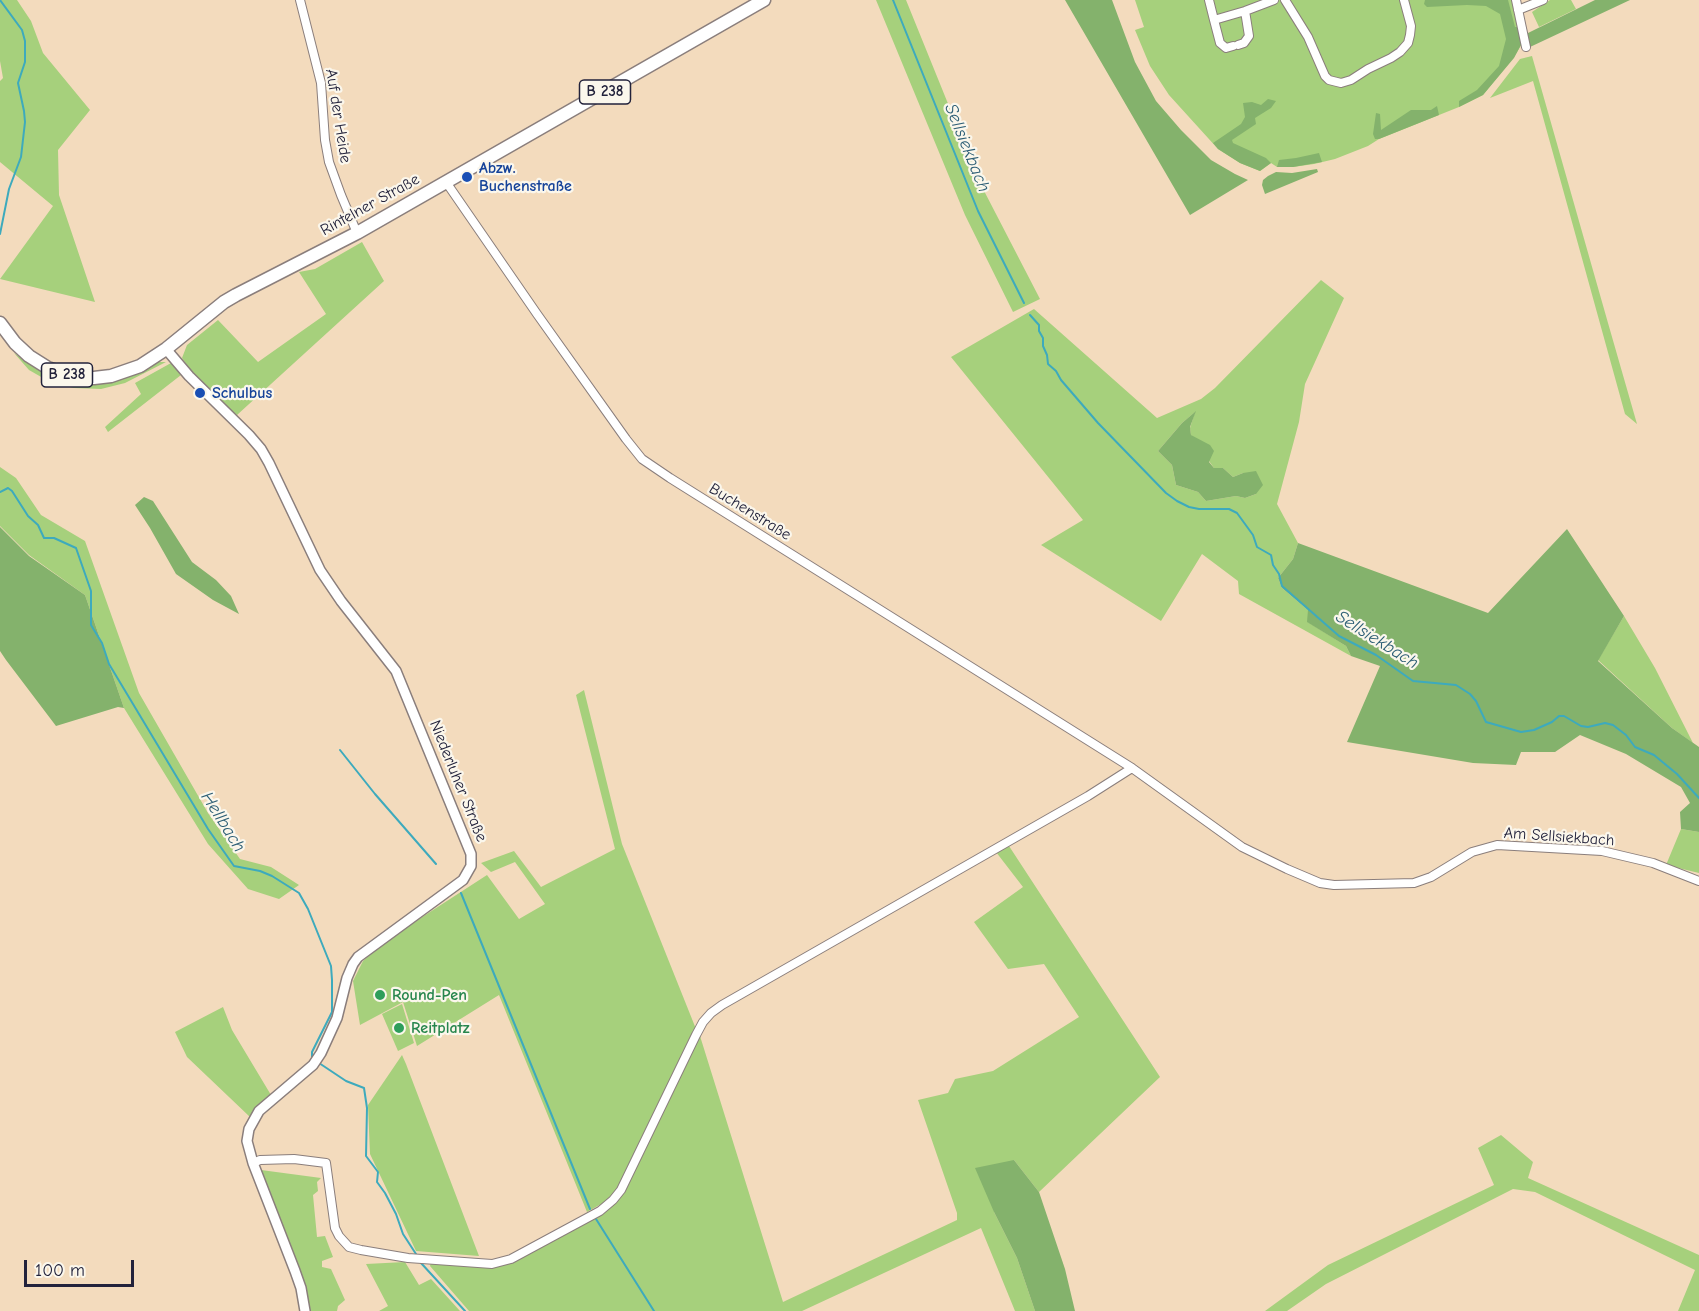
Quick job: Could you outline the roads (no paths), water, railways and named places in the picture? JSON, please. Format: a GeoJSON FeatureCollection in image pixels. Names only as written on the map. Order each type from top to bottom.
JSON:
{"type":"FeatureCollection","features":[{"type":"Feature","properties":{"kind":"main road","name":"Rintelner Straße"},"geometry":{"type":"LineString","coordinates":[[0,323],[15,343],[29,356],[48,368],[79,378],[111,376],[125,372],[166,349],[236,295],[357,233],[764,0]]}},
{"type":"Feature","properties":{"kind":"street","name":"Auf der Heide"},"geometry":{"type":"LineString","coordinates":[[300,0],[321,83],[329,162],[357,233]]}},
{"type":"Feature","properties":{"kind":"street"},"geometry":{"type":"LineString","coordinates":[[1209,0],[1222,46],[1226,48],[1244,43],[1249,36],[1245,11]]}},
{"type":"Feature","properties":{"kind":"street"},"geometry":{"type":"LineString","coordinates":[[1214,20],[1274,0]]}},
{"type":"Feature","properties":{"kind":"street"},"geometry":{"type":"LineString","coordinates":[[1285,0],[1308,37],[1325,76],[1329,80],[1341,83],[1391,58],[1408,43],[1410,26],[1404,0]]}},
{"type":"Feature","properties":{"kind":"street"},"geometry":{"type":"LineString","coordinates":[[1516,0],[1526,47]]}},
{"type":"Feature","properties":{"kind":"street"},"geometry":{"type":"LineString","coordinates":[[1518,10],[1543,0]]}},
{"type":"Feature","properties":{"kind":"street","name":"Buchenstraße"},"geometry":{"type":"LineString","coordinates":[[446,182],[537,314],[642,459],[1132,768]]}},
{"type":"Feature","properties":{"kind":"street","name":"Niederluher Straße"},"geometry":{"type":"LineString","coordinates":[[166,349],[189,376],[261,449],[320,570],[341,601],[396,671],[471,854],[471,866],[463,880],[367,949],[353,963],[342,994],[338,1018],[321,1053],[313,1065],[259,1111],[248,1134],[253,1163],[296,1271],[305,1311]]}},
{"type":"Feature","properties":{"kind":"street"},"geometry":{"type":"LineString","coordinates":[[253,1163],[260,1160],[294,1159],[326,1163],[335,1228],[349,1247],[408,1258],[481,1264],[492,1264],[511,1259],[600,1211],[613,1200],[621,1190],[696,1035],[711,1013],[1088,796],[1132,768]]}},
{"type":"Feature","properties":{"kind":"street","name":"Am Sellsiekbach"},"geometry":{"type":"LineString","coordinates":[[1132,768],[1242,847],[1320,882],[1353,886],[1414,884],[1431,877],[1472,852],[1497,845],[1602,851],[1653,862],[1699,881]]}},
{"type":"Feature","properties":{"kind":"waterway"},"geometry":{"type":"LineString","coordinates":[[0,0],[22,30],[25,41],[25,62],[18,83],[25,122],[21,157],[9,189],[0,234]]}},
{"type":"Feature","properties":{"kind":"waterway","name":"Sellsiekbach"},"geometry":{"type":"LineString","coordinates":[[893,0],[978,211],[1024,303]]}},
{"type":"Feature","properties":{"kind":"waterway","name":"Sellsiekbach"},"geometry":{"type":"LineString","coordinates":[[1030,315],[1039,325],[1048,364],[1098,423],[1166,493],[1177,501],[1189,507],[1229,509],[1237,513],[1253,535],[1257,547],[1271,555],[1282,586],[1339,636],[1376,655],[1413,681],[1456,685],[1476,701],[1486,722],[1521,732],[1534,730],[1552,722],[1559,716],[1564,716],[1581,726],[1588,727],[1605,723],[1613,725],[1626,735],[1635,747],[1654,755],[1677,774],[1699,798]]}},
{"type":"Feature","properties":{"kind":"waterway","name":"Hellbach"},"geometry":{"type":"LineString","coordinates":[[0,492],[8,488],[12,491],[28,516],[38,525],[44,538],[54,538],[76,548],[91,591],[91,625],[102,643],[109,664],[208,829],[234,866],[272,876],[299,893],[308,909],[331,966],[332,980],[332,1012],[312,1052],[312,1057],[315,1059]]}},
{"type":"Feature","properties":{"kind":"waterway"},"geometry":{"type":"LineString","coordinates":[[340,750],[436,864]]}},
{"type":"Feature","properties":{"kind":"waterway"},"geometry":{"type":"LineString","coordinates":[[461,893],[590,1209]]}},
{"type":"Feature","properties":{"kind":"waterway","name":"Hellbach"},"geometry":{"type":"LineString","coordinates":[[319,1063],[346,1081],[364,1088],[367,1108],[366,1156],[378,1172],[377,1182],[396,1214],[403,1234],[416,1254]]}},
{"type":"Feature","properties":{"kind":"waterway"},"geometry":{"type":"LineString","coordinates":[[596,1219],[654,1311]]}},
{"type":"Feature","properties":{"kind":"waterway","name":"Hellbach"},"geometry":{"type":"LineString","coordinates":[[421,1263],[465,1311]]}},
{"type":"Feature","properties":{"kind":"place","name":"Abzw. Buchenstraße"},"geometry":{"type":"Point","coordinates":[467,177]}},
{"type":"Feature","properties":{"kind":"place","name":"Schulbus"},"geometry":{"type":"Point","coordinates":[200,393]}},
{"type":"Feature","properties":{"kind":"place","name":"Round-Pen"},"geometry":{"type":"Point","coordinates":[380,995]}},
{"type":"Feature","properties":{"kind":"place","name":"Reitplatz"},"geometry":{"type":"Point","coordinates":[399,1028]}}]}
